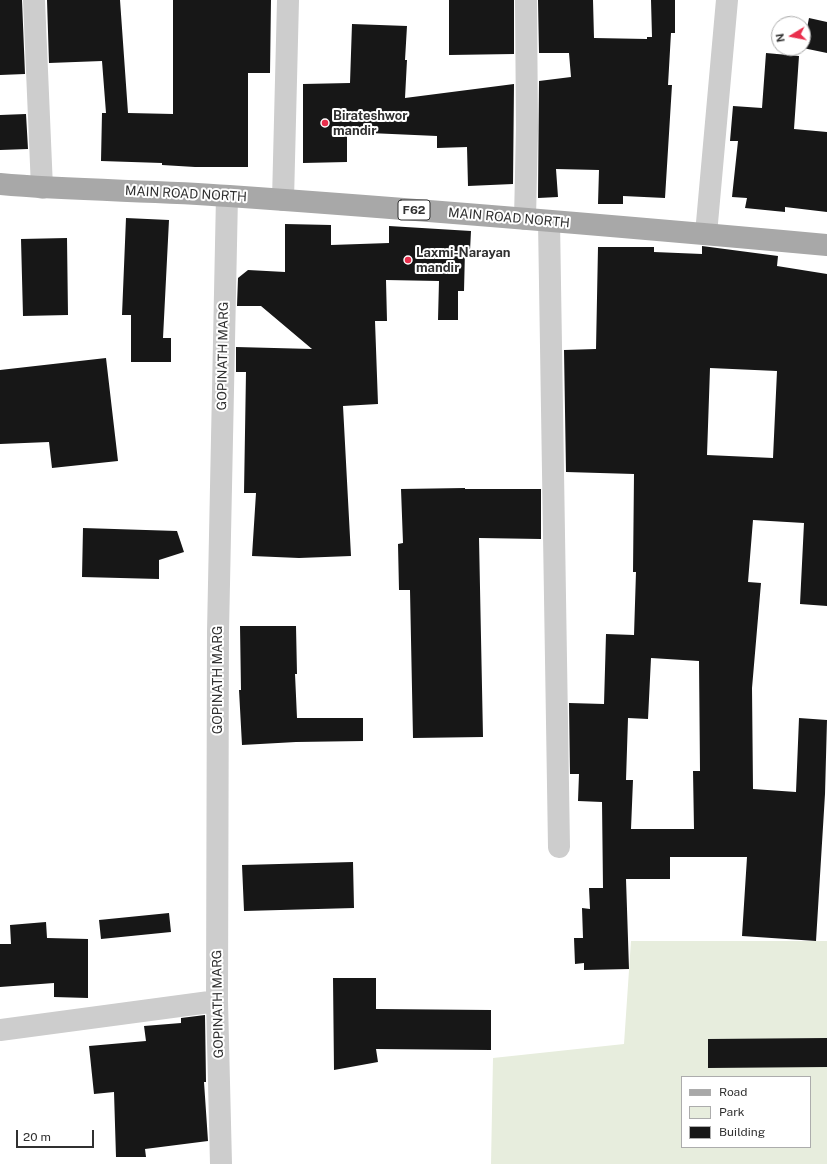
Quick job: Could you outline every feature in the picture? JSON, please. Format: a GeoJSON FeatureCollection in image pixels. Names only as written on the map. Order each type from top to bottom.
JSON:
{"type":"FeatureCollection","features":[{"type":"Feature","properties":{"kind":"main road","name":"MAIN ROAD NORTH"},"geometry":{"type":"LineString","coordinates":[[0,184],[42,188],[227,196],[282,200],[827,245]]}},
{"type":"Feature","properties":{"kind":"street"},"geometry":{"type":"LineString","coordinates":[[34,0],[42,188]]}},
{"type":"Feature","properties":{"kind":"street"},"geometry":{"type":"LineString","coordinates":[[282,200],[288,0]]}},
{"type":"Feature","properties":{"kind":"street"},"geometry":{"type":"LineString","coordinates":[[525,219],[527,128],[526,0]]}},
{"type":"Feature","properties":{"kind":"street"},"geometry":{"type":"LineString","coordinates":[[706,234],[727,0]]}},
{"type":"Feature","properties":{"kind":"street","name":"GOPINATH MARG"},"geometry":{"type":"LineString","coordinates":[[221,1164],[217,1001],[218,632],[227,196]]}},
{"type":"Feature","properties":{"kind":"street"},"geometry":{"type":"LineString","coordinates":[[549,221],[559,847]]}},
{"type":"Feature","properties":{"kind":"street"},"geometry":{"type":"LineString","coordinates":[[0,1030],[217,1001]]}},
{"type":"Feature","properties":{"kind":"green space"},"geometry":{"type":"Polygon","coordinates":[[[631,941],[827,941],[827,1164],[491,1164],[493,1058],[624,1044],[631,941]]]}},
{"type":"Feature","properties":{"kind":"building"},"geometry":{"type":"Polygon","coordinates":[[[0,0],[22,0],[25,74],[0,75],[0,0]]]}},
{"type":"Feature","properties":{"kind":"building"},"geometry":{"type":"Polygon","coordinates":[[[47,0],[120,0],[128,113],[173,114],[173,0],[271,0],[270,73],[248,73],[248,167],[195,167],[162,165],[162,163],[101,161],[102,113],[106,113],[102,61],[49,63],[47,0]]]}},
{"type":"Feature","properties":{"kind":"building"},"geometry":{"type":"Polygon","coordinates":[[[449,0],[514,0],[514,54],[449,55],[449,0]]]}},
{"type":"Feature","properties":{"kind":"building"},"geometry":{"type":"Polygon","coordinates":[[[538,0],[593,0],[594,38],[647,39],[647,37],[652,37],[651,0],[675,0],[675,33],[671,33],[668,85],[672,85],[665,198],[623,196],[623,204],[598,204],[599,170],[556,169],[558,197],[538,198],[539,81],[571,77],[569,53],[539,53],[538,0]]]}},
{"type":"Feature","properties":{"kind":"building"},"geometry":{"type":"Polygon","coordinates":[[[811,18],[827,22],[827,53],[811,50],[811,18]]]}},
{"type":"Feature","properties":{"kind":"building"},"geometry":{"type":"Polygon","coordinates":[[[352,24],[407,26],[405,98],[514,84],[513,184],[468,186],[467,147],[437,148],[437,136],[347,132],[347,162],[303,163],[303,84],[350,83],[352,24]]]}},
{"type":"Feature","properties":{"kind":"building"},"geometry":{"type":"Polygon","coordinates":[[[766,53],[771,53],[771,56],[799,56],[794,129],[827,132],[827,212],[785,207],[785,212],[745,208],[747,198],[732,197],[738,141],[730,141],[733,106],[762,108],[766,53]]]}},
{"type":"Feature","properties":{"kind":"building"},"geometry":{"type":"Polygon","coordinates":[[[26,114],[28,149],[0,150],[0,115],[26,114]]]}},
{"type":"Feature","properties":{"kind":"building"},"geometry":{"type":"Polygon","coordinates":[[[126,218],[169,220],[163,338],[171,338],[171,362],[131,362],[131,315],[122,315],[126,218]]]}},
{"type":"Feature","properties":{"kind":"building"},"geometry":{"type":"Polygon","coordinates":[[[285,224],[331,225],[331,245],[389,243],[389,226],[471,231],[470,251],[465,250],[464,291],[458,291],[458,320],[438,320],[439,281],[386,280],[387,321],[375,321],[378,404],[343,406],[351,556],[299,558],[252,556],[256,493],[244,493],[246,372],[236,372],[236,347],[312,349],[261,306],[237,306],[238,278],[248,270],[285,272],[285,224]]]}},
{"type":"Feature","properties":{"kind":"building"},"geometry":{"type":"Polygon","coordinates":[[[67,238],[68,315],[23,316],[21,239],[67,238]]]}},
{"type":"Feature","properties":{"kind":"building"},"geometry":{"type":"Polygon","coordinates":[[[702,246],[778,256],[777,266],[827,274],[827,606],[800,604],[804,523],[753,520],[748,582],[761,583],[752,688],[753,789],[796,792],[799,718],[827,720],[825,794],[816,941],[742,936],[747,857],[670,857],[670,879],[626,879],[629,969],[584,970],[584,963],[575,964],[574,938],[583,938],[582,908],[590,909],[589,888],[603,888],[602,802],[578,801],[579,774],[570,774],[569,703],[604,704],[606,634],[634,635],[636,572],[633,572],[634,474],[566,472],[564,350],[596,349],[598,247],[654,247],[654,252],[702,254],[702,246]],[[710,368],[707,455],[773,458],[777,371],[710,368]],[[651,658],[648,719],[628,718],[626,780],[633,780],[631,829],[694,829],[693,771],[700,771],[699,661],[651,658]]]}},
{"type":"Feature","properties":{"kind":"building"},"geometry":{"type":"Polygon","coordinates":[[[106,358],[118,461],[52,468],[49,442],[0,444],[0,370],[106,358]]]}},
{"type":"Feature","properties":{"kind":"building"},"geometry":{"type":"Polygon","coordinates":[[[401,489],[541,489],[541,539],[479,538],[483,737],[413,738],[410,590],[399,590],[398,544],[403,543],[401,489]]]}},
{"type":"Feature","properties":{"kind":"building"},"geometry":{"type":"Polygon","coordinates":[[[83,528],[177,531],[184,552],[159,560],[159,579],[82,577],[83,528]]]}},
{"type":"Feature","properties":{"kind":"building"},"geometry":{"type":"Polygon","coordinates":[[[240,626],[296,626],[297,674],[295,674],[297,718],[363,718],[363,741],[296,742],[242,745],[239,690],[241,690],[240,626]]]}},
{"type":"Feature","properties":{"kind":"building"},"geometry":{"type":"Polygon","coordinates":[[[353,862],[354,908],[244,911],[242,865],[353,862]]]}},
{"type":"Feature","properties":{"kind":"building"},"geometry":{"type":"Polygon","coordinates":[[[169,913],[171,932],[101,939],[99,920],[169,913]]]}},
{"type":"Feature","properties":{"kind":"building"},"geometry":{"type":"Polygon","coordinates":[[[46,922],[47,938],[88,939],[88,998],[54,997],[54,983],[0,987],[0,944],[11,944],[10,925],[46,922]]]}},
{"type":"Feature","properties":{"kind":"building"},"geometry":{"type":"Polygon","coordinates":[[[333,978],[376,978],[376,1009],[491,1010],[491,1050],[376,1049],[378,1062],[334,1070],[333,978]]]}},
{"type":"Feature","properties":{"kind":"building"},"geometry":{"type":"Polygon","coordinates":[[[205,1015],[206,1082],[204,1082],[208,1141],[145,1149],[146,1157],[116,1157],[114,1092],[94,1094],[89,1046],[146,1041],[144,1026],[181,1023],[181,1018],[205,1015]]]}},
{"type":"Feature","properties":{"kind":"building"},"geometry":{"type":"Polygon","coordinates":[[[827,1038],[827,1067],[708,1068],[708,1039],[827,1038]]]}},
{"type":"Feature","properties":{"kind":"place","name":"Birateshwor mandir"},"geometry":{"type":"Point","coordinates":[325,123]}},
{"type":"Feature","properties":{"kind":"place","name":"Laxmi-Narayan mandir"},"geometry":{"type":"Point","coordinates":[408,260]}}]}
